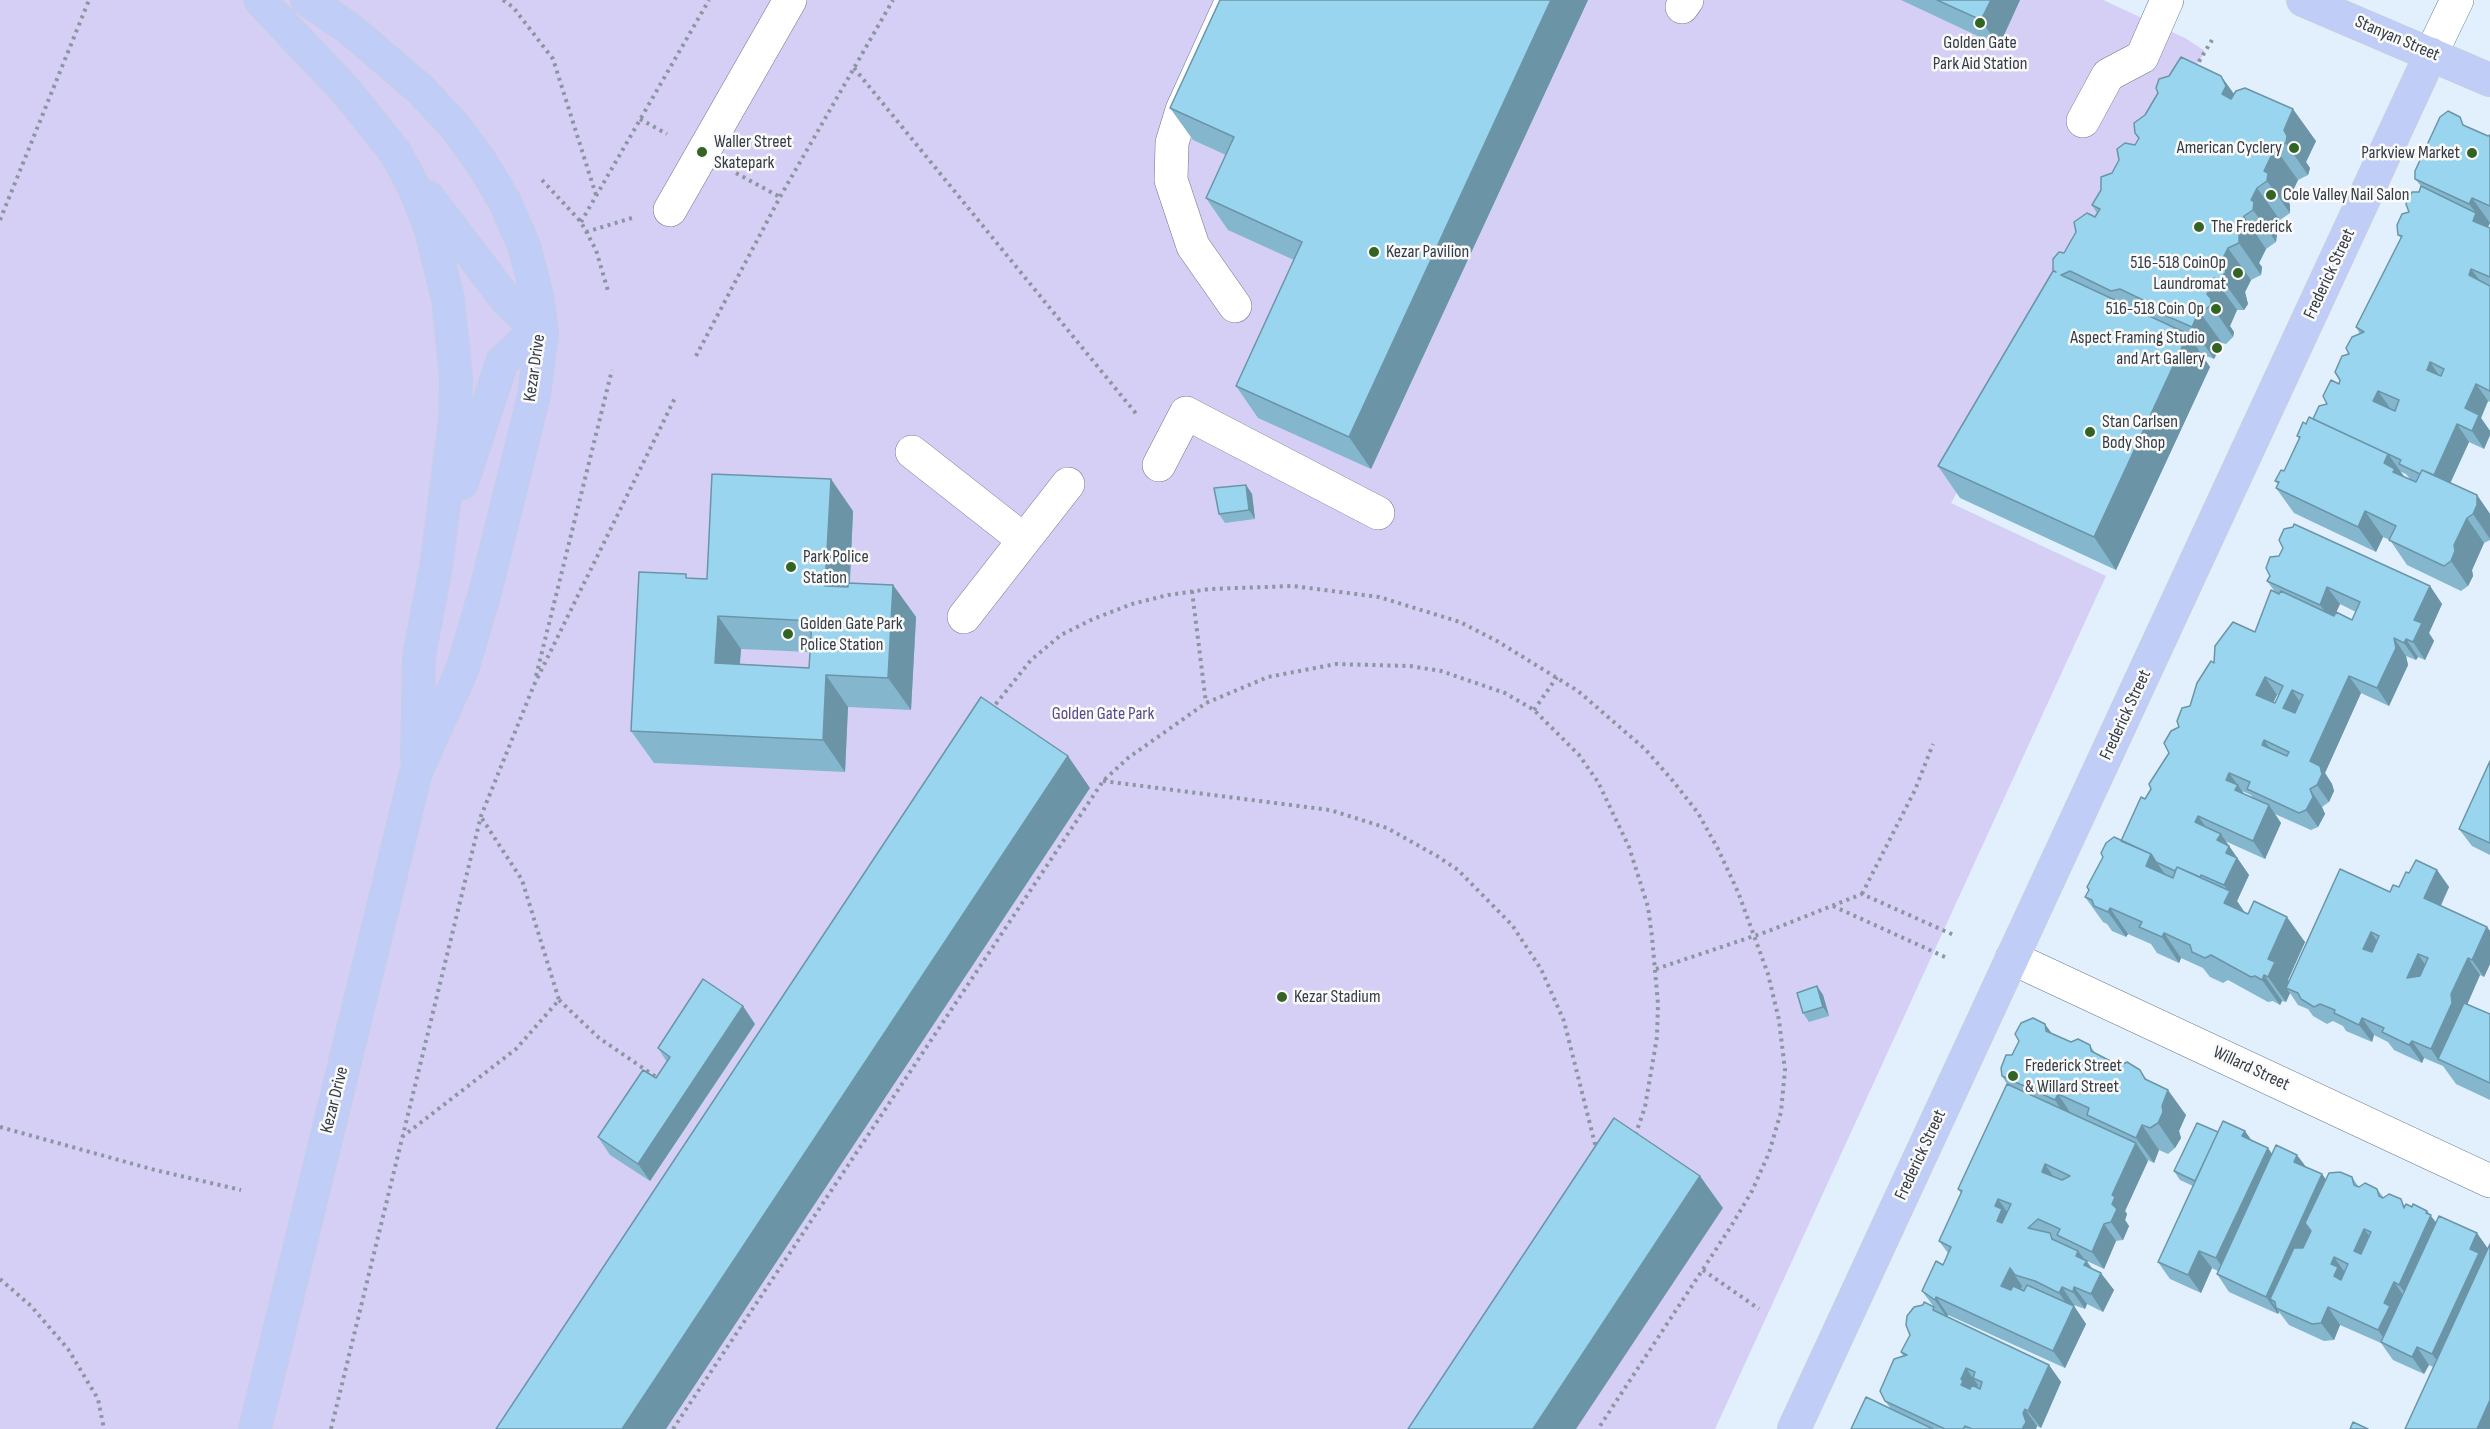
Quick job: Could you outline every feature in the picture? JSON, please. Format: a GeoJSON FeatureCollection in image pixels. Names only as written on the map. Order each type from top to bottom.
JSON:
{"type":"FeatureCollection","features":[{"type":"Feature","properties":{"kind":"main road","name":"Kezar Drive"},"geometry":{"type":"LineString","coordinates":[[260,0],[347,92],[395,152],[414,187],[430,227],[448,299],[456,377],[455,420],[436,567],[419,657],[416,772]]}},
{"type":"Feature","properties":{"kind":"main road","name":"Kezar Drive"},"geometry":{"type":"LineString","coordinates":[[255,1429],[416,772],[462,670],[486,589],[534,395],[542,333],[537,295],[524,246],[505,202],[481,162],[454,125],[419,88],[350,29],[307,0]]}},
{"type":"Feature","properties":{"kind":"main road","name":"Stanyan Street"},"geometry":{"type":"LineString","coordinates":[[2303,0],[2490,80]]}},
{"type":"Feature","properties":{"kind":"main road","name":"Frederick Street"},"geometry":{"type":"LineString","coordinates":[[1794,1429],[2432,54]]}},
{"type":"Feature","properties":{"kind":"main road"},"geometry":{"type":"LineString","coordinates":[[395,152],[508,302],[542,333],[525,340],[502,362],[436,567]]}},
{"type":"Feature","properties":{"kind":"street"},"geometry":{"type":"LineString","coordinates":[[670,210],[790,0]]}},
{"type":"Feature","properties":{"kind":"street"},"geometry":{"type":"LineString","coordinates":[[1232,0],[1182,110],[1172,143],[1171,180],[1193,246],[1235,306]]}},
{"type":"Feature","properties":{"kind":"street"},"geometry":{"type":"LineString","coordinates":[[2083,122],[2108,75],[2142,57],[2167,0]]}},
{"type":"Feature","properties":{"kind":"street","name":"Frederick Street"},"geometry":{"type":"LineString","coordinates":[[2432,54],[2457,0]]}},
{"type":"Feature","properties":{"kind":"street"},"geometry":{"type":"LineString","coordinates":[[1163,458],[1186,412],[1378,513]]}},
{"type":"Feature","properties":{"kind":"street"},"geometry":{"type":"LineString","coordinates":[[912,452],[1024,540]]}},
{"type":"Feature","properties":{"kind":"street"},"geometry":{"type":"LineString","coordinates":[[964,617],[1068,484]]}},
{"type":"Feature","properties":{"kind":"street","name":"Willard Street"},"geometry":{"type":"LineString","coordinates":[[2012,958],[2490,1181]]}},
{"type":"Feature","properties":{"kind":"path"},"geometry":{"type":"LineString","coordinates":[[503,0],[513,7],[554,59],[596,195]]}},
{"type":"Feature","properties":{"kind":"path"},"geometry":{"type":"LineString","coordinates":[[513,7],[516,0]]}},
{"type":"Feature","properties":{"kind":"path"},"geometry":{"type":"LineString","coordinates":[[581,222],[709,0]]}},
{"type":"Feature","properties":{"kind":"path"},"geometry":{"type":"LineString","coordinates":[[696,356],[775,207],[893,0]]}},
{"type":"Feature","properties":{"kind":"path"},"geometry":{"type":"LineString","coordinates":[[0,220],[87,1]]}},
{"type":"Feature","properties":{"kind":"path"},"geometry":{"type":"LineString","coordinates":[[2194,70],[2212,40]]}},
{"type":"Feature","properties":{"kind":"path"},"geometry":{"type":"LineString","coordinates":[[854,68],[1163,458]]}},
{"type":"Feature","properties":{"kind":"path"},"geometry":{"type":"LineString","coordinates":[[586,232],[607,224],[670,210]]}},
{"type":"Feature","properties":{"kind":"path"},"geometry":{"type":"LineString","coordinates":[[534,685],[612,370]]}},
{"type":"Feature","properties":{"kind":"path"},"geometry":{"type":"LineString","coordinates":[[331,1429],[481,816],[534,685],[675,398]]}},
{"type":"Feature","properties":{"kind":"path"},"geometry":{"type":"LineString","coordinates":[[985,719],[1031,660],[1061,636],[1132,604],[1192,591],[1293,586],[1379,597],[1460,622],[1517,652],[1557,677],[1614,720],[1645,749],[1673,781],[1698,813],[1718,849],[1768,974],[1779,1020],[1785,1070],[1781,1112],[1769,1153],[1752,1191],[1598,1429]]}},
{"type":"Feature","properties":{"kind":"path"},"geometry":{"type":"LineString","coordinates":[[1192,591],[1206,703]]}},
{"type":"Feature","properties":{"kind":"path"},"geometry":{"type":"LineString","coordinates":[[673,1429],[1103,781],[1128,758],[1206,703],[1268,677],[1336,664],[1373,664],[1431,670],[1476,681],[1505,693],[1534,710],[1579,755],[1615,814],[1640,879],[1648,907],[1658,1004],[1652,1071],[1645,1107],[1633,1139]]}},
{"type":"Feature","properties":{"kind":"path"},"geometry":{"type":"LineString","coordinates":[[1534,710],[1557,677]]}},
{"type":"Feature","properties":{"kind":"path"},"geometry":{"type":"LineString","coordinates":[[1656,969],[1862,894],[1915,790],[1934,744]]}},
{"type":"Feature","properties":{"kind":"path"},"geometry":{"type":"LineString","coordinates":[[1103,781],[1330,810],[1387,828],[1458,870],[1512,925],[1541,969],[1564,1021],[1597,1149]]}},
{"type":"Feature","properties":{"kind":"path"},"geometry":{"type":"LineString","coordinates":[[481,816],[522,880],[559,1000],[599,1038],[661,1081]]}},
{"type":"Feature","properties":{"kind":"path"},"geometry":{"type":"LineString","coordinates":[[1862,894],[1956,936]]}},
{"type":"Feature","properties":{"kind":"path"},"geometry":{"type":"LineString","coordinates":[[1832,905],[1945,957]]}},
{"type":"Feature","properties":{"kind":"path"},"geometry":{"type":"LineString","coordinates":[[402,1137],[516,1049],[559,1000]]}},
{"type":"Feature","properties":{"kind":"path"},"geometry":{"type":"LineString","coordinates":[[0,1127],[155,1170],[241,1190]]}},
{"type":"Feature","properties":{"kind":"path"},"geometry":{"type":"LineString","coordinates":[[1703,1270],[1759,1309]]}},
{"type":"Feature","properties":{"kind":"path"},"geometry":{"type":"LineString","coordinates":[[0,1279],[31,1306],[68,1349],[98,1399],[104,1429]]}},
{"type":"Feature","properties":{"kind":"green space","name":"Golden Gate Park"},"geometry":{"type":"Polygon","coordinates":[[[0,0],[2103,0],[2185,38],[2205,51],[1951,503],[2106,576],[1715,1429],[0,1429],[0,0]]]}},
{"type":"Feature","properties":{"kind":"building","name":"Kezar Pavilion"},"geometry":{"type":"Polygon","coordinates":[[[1220,0],[1551,0],[1349,437],[1236,386],[1302,242],[1206,198],[1234,137],[1170,108],[1220,0]]]}},
{"type":"Feature","properties":{"kind":"building"},"geometry":{"type":"Polygon","coordinates":[[[1937,0],[1991,0],[1981,20],[1937,0]]]}},
{"type":"Feature","properties":{"kind":"building"},"geometry":{"type":"Polygon","coordinates":[[[2181,57],[2221,76],[2226,86],[2222,94],[2231,99],[2236,91],[2245,88],[2293,109],[2284,130],[2287,136],[2286,143],[2275,148],[2264,171],[2268,173],[2267,181],[2257,188],[2251,200],[2254,202],[2253,210],[2244,216],[2236,232],[2239,235],[2239,243],[2228,248],[2222,260],[2226,272],[2221,278],[2214,278],[2207,294],[2211,299],[2211,305],[2199,311],[2192,327],[2146,307],[2143,300],[2120,289],[2111,291],[2070,271],[2061,275],[2188,334],[2094,537],[1938,466],[2053,271],[2056,272],[2053,270],[2053,259],[2059,252],[2064,253],[2076,232],[2074,222],[2087,213],[2095,217],[2100,209],[2092,205],[2101,190],[2101,177],[2112,173],[2119,160],[2117,149],[2125,143],[2135,145],[2139,138],[2135,133],[2134,123],[2145,115],[2158,93],[2156,88],[2159,79],[2169,76],[2181,57]]]}},
{"type":"Feature","properties":{"kind":"building"},"geometry":{"type":"Polygon","coordinates":[[[2448,111],[2460,117],[2463,125],[2490,135],[2490,206],[2472,198],[2469,204],[2415,179],[2415,171],[2440,117],[2448,111]]]}},
{"type":"Feature","properties":{"kind":"building"},"geometry":{"type":"Polygon","coordinates":[[[2421,186],[2476,213],[2473,221],[2490,228],[2490,277],[2471,269],[2469,275],[2490,286],[2490,391],[2476,384],[2465,408],[2479,415],[2472,431],[2457,424],[2434,475],[2422,470],[2420,474],[2399,464],[2401,460],[2313,419],[2319,406],[2327,404],[2323,396],[2331,380],[2339,384],[2340,380],[2335,372],[2342,356],[2349,354],[2346,348],[2352,337],[2364,332],[2356,327],[2402,236],[2398,235],[2397,225],[2402,214],[2409,212],[2406,204],[2412,192],[2419,192],[2421,186]],[[2430,362],[2427,370],[2441,376],[2444,369],[2430,362]],[[2378,391],[2373,401],[2395,411],[2399,400],[2378,391]]]}},
{"type":"Feature","properties":{"kind":"building"},"geometry":{"type":"Polygon","coordinates":[[[2309,417],[2388,454],[2384,463],[2395,469],[2393,472],[2416,482],[2422,470],[2477,495],[2477,505],[2473,514],[2467,518],[2454,545],[2455,551],[2451,561],[2444,566],[2389,540],[2396,526],[2365,511],[2358,527],[2276,488],[2279,482],[2275,481],[2281,470],[2284,471],[2300,437],[2297,436],[2303,422],[2306,424],[2309,417]]]}},
{"type":"Feature","properties":{"kind":"building","name":"Golden Gate Park Police Station"},"geometry":{"type":"Polygon","coordinates":[[[712,474],[831,479],[825,586],[848,587],[848,583],[893,585],[888,678],[826,675],[823,740],[631,731],[639,572],[686,574],[686,578],[707,579],[712,474]],[[718,616],[715,663],[809,668],[812,621],[718,616]]]}},
{"type":"Feature","properties":{"kind":"building"},"geometry":{"type":"Polygon","coordinates":[[[1246,485],[1249,510],[1219,514],[1214,488],[1246,485]]]}},
{"type":"Feature","properties":{"kind":"building"},"geometry":{"type":"Polygon","coordinates":[[[2294,524],[2430,586],[2414,620],[2422,623],[2413,642],[2406,639],[2404,643],[2394,638],[2396,648],[2377,688],[2349,676],[2310,761],[2320,766],[2322,774],[2317,785],[2310,789],[2313,797],[2306,810],[2299,813],[2247,789],[2250,782],[2229,773],[2226,780],[2238,785],[2235,790],[2269,805],[2253,841],[2198,816],[2195,822],[2221,834],[2217,840],[2229,846],[2226,853],[2237,858],[2224,885],[2177,867],[2175,871],[2156,862],[2151,854],[2121,841],[2141,797],[2145,799],[2151,789],[2149,784],[2169,753],[2164,743],[2171,731],[2179,727],[2177,721],[2182,708],[2190,706],[2197,683],[2211,661],[2214,663],[2215,646],[2233,622],[2255,632],[2271,590],[2279,594],[2281,591],[2334,616],[2336,612],[2352,620],[2360,602],[2327,587],[2320,605],[2267,581],[2270,576],[2266,568],[2270,557],[2279,556],[2283,548],[2279,540],[2284,529],[2293,527],[2294,524]],[[2265,677],[2256,695],[2275,703],[2283,686],[2265,677]],[[2292,690],[2283,708],[2295,713],[2303,695],[2292,690]],[[2264,740],[2262,745],[2287,756],[2289,752],[2264,740]]]}},
{"type":"Feature","properties":{"kind":"building"},"geometry":{"type":"Polygon","coordinates":[[[981,697],[1068,756],[622,1429],[496,1429],[981,697]]]}},
{"type":"Feature","properties":{"kind":"building"},"geometry":{"type":"Polygon","coordinates":[[[2490,761],[2490,843],[2459,829],[2490,761]]]}},
{"type":"Feature","properties":{"kind":"building"},"geometry":{"type":"Polygon","coordinates":[[[2114,837],[2151,854],[2146,866],[2173,878],[2177,867],[2230,891],[2224,903],[2248,914],[2254,901],[2287,917],[2268,959],[2275,962],[2268,977],[2264,975],[2262,980],[2255,976],[2251,977],[2211,955],[2205,958],[2192,952],[2190,945],[2164,933],[2162,937],[2139,927],[2142,922],[2110,908],[2108,912],[2094,906],[2092,900],[2085,897],[2089,890],[2087,887],[2103,857],[2101,853],[2106,843],[2114,837]]]}},
{"type":"Feature","properties":{"kind":"building"},"geometry":{"type":"Polygon","coordinates":[[[2416,860],[2437,870],[2424,898],[2487,927],[2472,960],[2468,958],[2451,994],[2452,1003],[2431,1049],[2412,1041],[2409,1045],[2382,1032],[2384,1028],[2362,1018],[2359,1025],[2334,1013],[2335,1010],[2320,1004],[2314,1007],[2301,999],[2298,993],[2286,988],[2340,869],[2390,892],[2393,885],[2399,887],[2406,872],[2409,873],[2416,860]],[[2371,932],[2363,949],[2372,952],[2379,936],[2371,932]],[[2418,954],[2407,978],[2420,976],[2428,958],[2418,954]]]}},
{"type":"Feature","properties":{"kind":"building"},"geometry":{"type":"Polygon","coordinates":[[[703,979],[743,1006],[638,1164],[598,1137],[643,1070],[656,1078],[670,1057],[658,1048],[703,979]]]}},
{"type":"Feature","properties":{"kind":"building"},"geometry":{"type":"Polygon","coordinates":[[[1817,986],[1823,1007],[1803,1013],[1797,993],[1817,986]]]}},
{"type":"Feature","properties":{"kind":"building"},"geometry":{"type":"Polygon","coordinates":[[[2464,1003],[2490,1014],[2490,1083],[2438,1059],[2464,1003]]]}},
{"type":"Feature","properties":{"kind":"building"},"geometry":{"type":"Polygon","coordinates":[[[2033,1018],[2045,1024],[2046,1031],[2071,1042],[2078,1039],[2090,1045],[2091,1051],[2120,1066],[2127,1062],[2140,1070],[2145,1079],[2168,1090],[2158,1123],[2150,1128],[2142,1125],[2136,1138],[2087,1115],[2089,1108],[2058,1094],[2055,1100],[2002,1076],[2001,1068],[2006,1055],[2012,1055],[2019,1041],[2015,1034],[2021,1023],[2033,1018]]]}},
{"type":"Feature","properties":{"kind":"building"},"geometry":{"type":"Polygon","coordinates":[[[2007,1084],[2136,1143],[2112,1195],[2115,1197],[2112,1204],[2117,1209],[2111,1222],[2104,1224],[2092,1252],[2057,1235],[2060,1229],[2038,1219],[2028,1228],[2050,1233],[2052,1239],[2078,1251],[2076,1256],[2087,1261],[2084,1265],[2101,1273],[2091,1294],[2074,1287],[2073,1292],[2062,1287],[2059,1293],[2035,1281],[2015,1275],[2010,1268],[2001,1286],[2011,1290],[2013,1286],[2024,1291],[2027,1285],[2074,1306],[2053,1351],[1936,1297],[1935,1300],[1922,1291],[1936,1261],[1943,1265],[1951,1247],[1939,1241],[1962,1191],[1958,1189],[2007,1084]],[[2045,1164],[2042,1172],[2062,1180],[2070,1176],[2045,1164]],[[1998,1199],[1995,1206],[2002,1209],[1997,1221],[2002,1223],[2011,1204],[1998,1199]]]}},
{"type":"Feature","properties":{"kind":"building"},"geometry":{"type":"Polygon","coordinates":[[[1614,1118],[1700,1176],[1533,1429],[1408,1429],[1614,1118]]]}},
{"type":"Feature","properties":{"kind":"building"},"geometry":{"type":"Polygon","coordinates":[[[2223,1121],[2245,1131],[2242,1136],[2268,1148],[2216,1258],[2199,1251],[2188,1275],[2158,1262],[2223,1121]]]}},
{"type":"Feature","properties":{"kind":"building"},"geometry":{"type":"Polygon","coordinates":[[[2197,1123],[2218,1132],[2195,1181],[2174,1171],[2197,1123]]]}},
{"type":"Feature","properties":{"kind":"building"},"geometry":{"type":"Polygon","coordinates":[[[2276,1145],[2297,1155],[2294,1162],[2322,1174],[2266,1297],[2217,1274],[2276,1145]]]}},
{"type":"Feature","properties":{"kind":"building"},"geometry":{"type":"Polygon","coordinates":[[[2340,1172],[2352,1177],[2354,1185],[2359,1187],[2365,1183],[2377,1189],[2379,1196],[2383,1198],[2389,1194],[2401,1199],[2404,1208],[2406,1204],[2412,1207],[2413,1204],[2431,1215],[2399,1285],[2394,1282],[2384,1303],[2390,1306],[2378,1330],[2328,1307],[2321,1323],[2312,1324],[2276,1308],[2275,1302],[2270,1299],[2294,1248],[2303,1248],[2311,1231],[2305,1223],[2329,1173],[2340,1172]],[[2364,1229],[2354,1251],[2361,1254],[2371,1232],[2364,1229]],[[2334,1257],[2331,1264],[2338,1267],[2334,1276],[2341,1280],[2348,1264],[2334,1257]]]}},
{"type":"Feature","properties":{"kind":"building"},"geometry":{"type":"Polygon","coordinates":[[[2439,1216],[2477,1233],[2470,1249],[2479,1253],[2432,1354],[2417,1347],[2412,1357],[2381,1342],[2439,1216]]]}},
{"type":"Feature","properties":{"kind":"building"},"geometry":{"type":"Polygon","coordinates":[[[2490,1244],[2490,1400],[2477,1429],[2405,1429],[2490,1244]]]}},
{"type":"Feature","properties":{"kind":"building"},"geometry":{"type":"Polygon","coordinates":[[[1924,1302],[1934,1307],[1933,1310],[2049,1365],[2028,1411],[2025,1409],[2023,1413],[2026,1422],[2022,1429],[1972,1429],[1965,1426],[1963,1429],[1945,1429],[1885,1401],[1880,1391],[1894,1359],[1907,1355],[1901,1352],[1910,1335],[1906,1325],[1907,1316],[1914,1307],[1923,1305],[1924,1302]],[[1966,1368],[1961,1385],[1970,1389],[1972,1385],[1980,1389],[1982,1382],[1973,1378],[1975,1372],[1966,1368]]]}},
{"type":"Feature","properties":{"kind":"building"},"geometry":{"type":"Polygon","coordinates":[[[1866,1397],[1933,1429],[1851,1429],[1866,1397]]]}},
{"type":"Feature","properties":{"kind":"building"},"geometry":{"type":"Polygon","coordinates":[[[2353,1422],[2368,1429],[2350,1429],[2353,1422]]]}},
{"type":"Feature","properties":{"kind":"place","name":"Golden Gate Park Aid Station"},"geometry":{"type":"Point","coordinates":[1980,23]}},
{"type":"Feature","properties":{"kind":"place","name":"American Cyclery"},"geometry":{"type":"Point","coordinates":[2294,148]}},
{"type":"Feature","properties":{"kind":"place","name":"Waller Street Skatepark"},"geometry":{"type":"Point","coordinates":[702,152]}},
{"type":"Feature","properties":{"kind":"place","name":"Parkview Market"},"geometry":{"type":"Point","coordinates":[2472,153]}},
{"type":"Feature","properties":{"kind":"place","name":"Cole Valley Nail Salon"},"geometry":{"type":"Point","coordinates":[2271,195]}},
{"type":"Feature","properties":{"kind":"place","name":"The Frederick"},"geometry":{"type":"Point","coordinates":[2199,227]}},
{"type":"Feature","properties":{"kind":"place","name":"Kezar Pavilion"},"geometry":{"type":"Point","coordinates":[1374,252]}},
{"type":"Feature","properties":{"kind":"place","name":"516-518 CoinOp Laundromat"},"geometry":{"type":"Point","coordinates":[2238,273]}},
{"type":"Feature","properties":{"kind":"place","name":"516-518 Coin Op"},"geometry":{"type":"Point","coordinates":[2216,309]}},
{"type":"Feature","properties":{"kind":"place","name":"Aspect Framing Studio and Art Gallery"},"geometry":{"type":"Point","coordinates":[2217,348]}},
{"type":"Feature","properties":{"kind":"place","name":"Stan Carlsen Body Shop"},"geometry":{"type":"Point","coordinates":[2090,432]}},
{"type":"Feature","properties":{"kind":"place","name":"Park Police Station"},"geometry":{"type":"Point","coordinates":[791,567]}},
{"type":"Feature","properties":{"kind":"place","name":"Golden Gate Park Police Station"},"geometry":{"type":"Point","coordinates":[788,634]}},
{"type":"Feature","properties":{"kind":"place","name":"Kezar Stadium"},"geometry":{"type":"Point","coordinates":[1282,997]}},
{"type":"Feature","properties":{"kind":"place","name":"Frederick Street & Willard Street"},"geometry":{"type":"Point","coordinates":[2013,1076]}}]}
